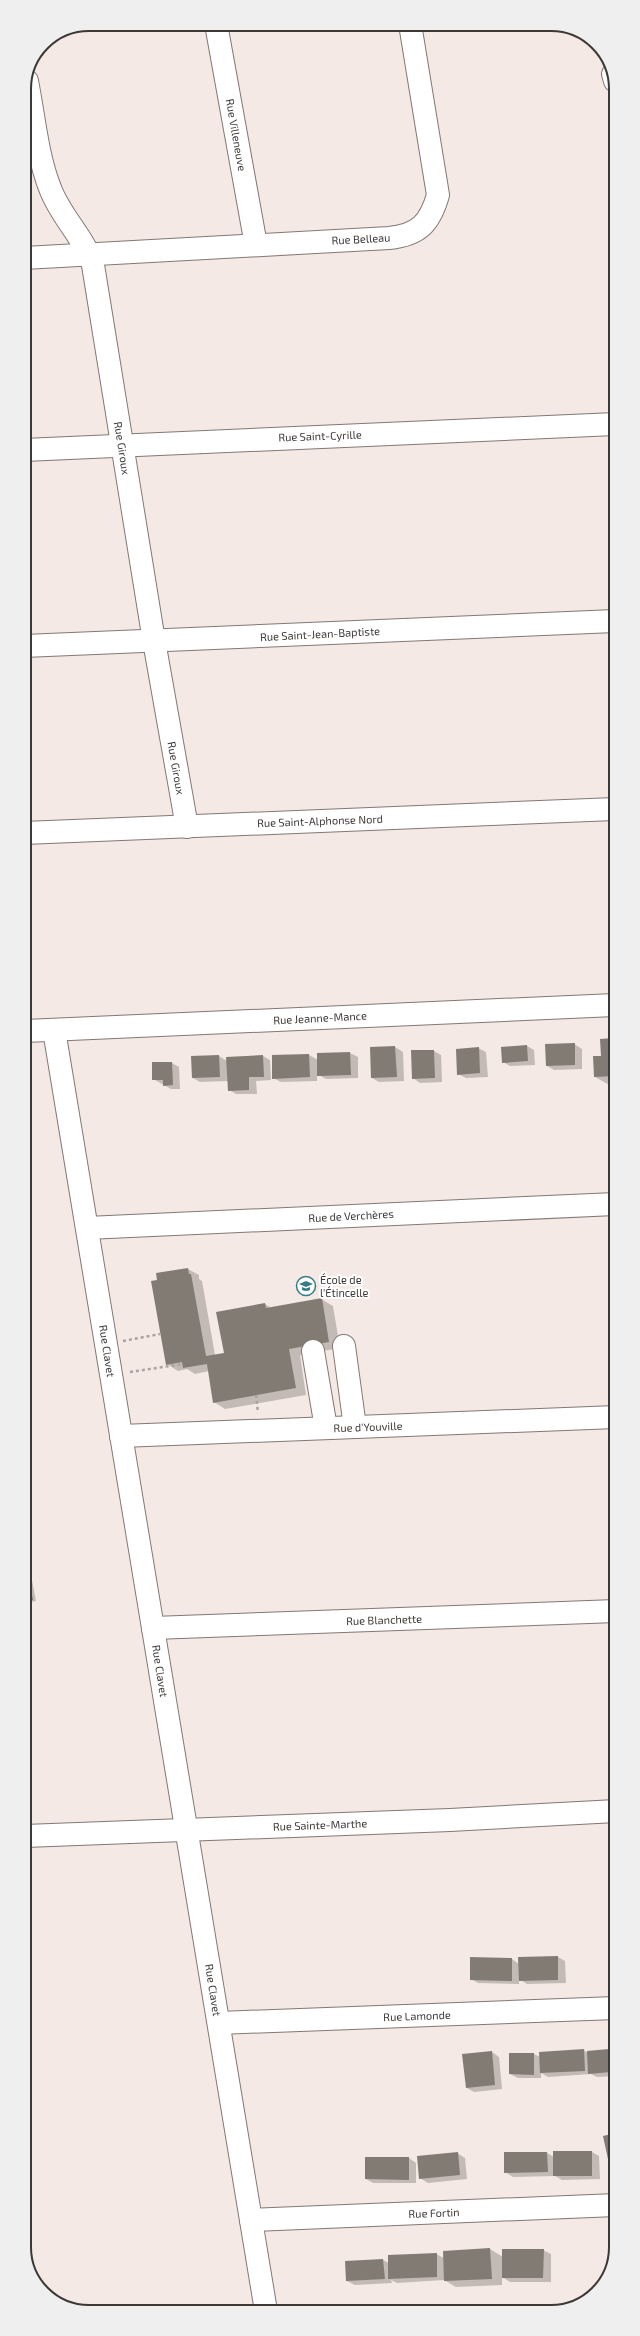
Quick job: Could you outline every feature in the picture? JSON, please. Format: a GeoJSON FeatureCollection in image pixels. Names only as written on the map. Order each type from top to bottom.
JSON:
{"type":"FeatureCollection","features":[{"type":"Feature","properties":{"kind":"street","name":"Rue Villeneuve"},"geometry":{"type":"LineString","coordinates":[[217,31],[256,246]]}},
{"type":"Feature","properties":{"kind":"street","name":"Rue Belleau"},"geometry":{"type":"LineString","coordinates":[[31,258],[404,237],[419,229],[428,219],[438,195],[411,31]]}},
{"type":"Feature","properties":{"kind":"street","name":"Rue Giroux"},"geometry":{"type":"LineString","coordinates":[[31,99],[50,189],[67,220],[89,254],[93,265],[121,445],[187,827]]}},
{"type":"Feature","properties":{"kind":"street","name":"Rue Saint-Cyrille"},"geometry":{"type":"LineString","coordinates":[[31,450],[609,424]]}},
{"type":"Feature","properties":{"kind":"street","name":"Rue Saint-Jean-Baptiste"},"geometry":{"type":"LineString","coordinates":[[31,646],[609,621]]}},
{"type":"Feature","properties":{"kind":"street","name":"Rue Saint-Alphonse Nord"},"geometry":{"type":"LineString","coordinates":[[31,833],[609,809]]}},
{"type":"Feature","properties":{"kind":"street","name":"Rue Jeanne-Mance"},"geometry":{"type":"LineString","coordinates":[[31,1031],[609,1005]]}},
{"type":"Feature","properties":{"kind":"street","name":"Rue Clavet"},"geometry":{"type":"LineString","coordinates":[[54,1030],[265,2305]]}},
{"type":"Feature","properties":{"kind":"street","name":"Rue de Verchères"},"geometry":{"type":"LineString","coordinates":[[87,1228],[609,1204]]}},
{"type":"Feature","properties":{"kind":"street"},"geometry":{"type":"LineString","coordinates":[[344,1346],[355,1427]]}},
{"type":"Feature","properties":{"kind":"street"},"geometry":{"type":"LineString","coordinates":[[312,1351],[326,1428]]}},
{"type":"Feature","properties":{"kind":"street","name":"Rue d'Youville"},"geometry":{"type":"LineString","coordinates":[[121,1436],[609,1417]]}},
{"type":"Feature","properties":{"kind":"street","name":"Rue Blanchette"},"geometry":{"type":"LineString","coordinates":[[153,1628],[609,1611]]}},
{"type":"Feature","properties":{"kind":"street","name":"Rue Sainte-Marthe"},"geometry":{"type":"LineString","coordinates":[[31,1836],[450,1820],[609,1811]]}},
{"type":"Feature","properties":{"kind":"street","name":"Rue Lamonde"},"geometry":{"type":"LineString","coordinates":[[218,2023],[609,2008]]}},
{"type":"Feature","properties":{"kind":"street","name":"Rue Fortin"},"geometry":{"type":"LineString","coordinates":[[251,2220],[609,2205]]}},
{"type":"Feature","properties":{"kind":"path"},"geometry":{"type":"LineString","coordinates":[[106,1344],[160,1334]]}},
{"type":"Feature","properties":{"kind":"path"},"geometry":{"type":"LineString","coordinates":[[111,1375],[183,1364]]}},
{"type":"Feature","properties":{"kind":"building"},"geometry":{"type":"Polygon","coordinates":[[[609,1038],[609,1076],[594,1077],[593,1056],[601,1056],[600,1039],[609,1038]]]}},
{"type":"Feature","properties":{"kind":"building"},"geometry":{"type":"Polygon","coordinates":[[[575,1043],[575,1065],[546,1066],[545,1044],[575,1043]]]}},
{"type":"Feature","properties":{"kind":"building"},"geometry":{"type":"Polygon","coordinates":[[[527,1045],[528,1061],[502,1063],[501,1047],[527,1045]]]}},
{"type":"Feature","properties":{"kind":"building"},"geometry":{"type":"Polygon","coordinates":[[[395,1046],[397,1077],[371,1078],[370,1047],[395,1046]]]}},
{"type":"Feature","properties":{"kind":"building"},"geometry":{"type":"Polygon","coordinates":[[[479,1047],[480,1073],[457,1075],[456,1049],[479,1047]]]}},
{"type":"Feature","properties":{"kind":"building"},"geometry":{"type":"Polygon","coordinates":[[[411,1050],[434,1050],[435,1078],[412,1079],[411,1050]]]}},
{"type":"Feature","properties":{"kind":"building"},"geometry":{"type":"Polygon","coordinates":[[[350,1052],[351,1075],[317,1076],[317,1053],[350,1052]]]}},
{"type":"Feature","properties":{"kind":"building"},"geometry":{"type":"Polygon","coordinates":[[[309,1054],[310,1077],[272,1079],[272,1055],[309,1054]]]}},
{"type":"Feature","properties":{"kind":"building"},"geometry":{"type":"Polygon","coordinates":[[[219,1055],[220,1077],[192,1078],[191,1056],[219,1055]]]}},
{"type":"Feature","properties":{"kind":"building"},"geometry":{"type":"Polygon","coordinates":[[[263,1055],[264,1077],[249,1077],[249,1090],[228,1091],[226,1057],[263,1055]]]}},
{"type":"Feature","properties":{"kind":"building"},"geometry":{"type":"Polygon","coordinates":[[[152,1062],[172,1062],[173,1085],[163,1086],[163,1080],[152,1080],[152,1062]]]}},
{"type":"Feature","properties":{"kind":"building"},"geometry":{"type":"Polygon","coordinates":[[[188,1268],[189,1274],[191,1274],[206,1356],[224,1353],[216,1312],[265,1303],[266,1308],[322,1298],[329,1342],[289,1349],[296,1388],[213,1403],[207,1364],[183,1368],[182,1362],[166,1365],[151,1281],[157,1280],[156,1273],[188,1268]]]}},
{"type":"Feature","properties":{"kind":"building"},"geometry":{"type":"Polygon","coordinates":[[[558,1956],[558,1980],[519,1981],[518,1957],[558,1956]]]}},
{"type":"Feature","properties":{"kind":"building"},"geometry":{"type":"Polygon","coordinates":[[[470,1957],[512,1958],[512,1981],[470,1980],[470,1957]]]}},
{"type":"Feature","properties":{"kind":"building"},"geometry":{"type":"Polygon","coordinates":[[[584,2049],[585,2071],[540,2073],[539,2052],[584,2049]]]}},
{"type":"Feature","properties":{"kind":"building"},"geometry":{"type":"Polygon","coordinates":[[[609,2049],[609,2072],[588,2074],[587,2051],[609,2049]]]}},
{"type":"Feature","properties":{"kind":"building"},"geometry":{"type":"Polygon","coordinates":[[[492,2051],[495,2085],[466,2088],[462,2054],[492,2051]]]}},
{"type":"Feature","properties":{"kind":"building"},"geometry":{"type":"Polygon","coordinates":[[[509,2053],[534,2053],[534,2075],[509,2074],[509,2053]]]}},
{"type":"Feature","properties":{"kind":"building"},"geometry":{"type":"Polygon","coordinates":[[[609,2135],[609,2164],[603,2136],[609,2135]]]}},
{"type":"Feature","properties":{"kind":"building"},"geometry":{"type":"Polygon","coordinates":[[[553,2151],[592,2151],[592,2176],[553,2176],[553,2151]]]}},
{"type":"Feature","properties":{"kind":"building"},"geometry":{"type":"Polygon","coordinates":[[[458,2152],[460,2175],[419,2179],[417,2156],[458,2152]]]}},
{"type":"Feature","properties":{"kind":"building"},"geometry":{"type":"Polygon","coordinates":[[[504,2152],[547,2152],[548,2172],[504,2173],[504,2152]]]}},
{"type":"Feature","properties":{"kind":"building"},"geometry":{"type":"Polygon","coordinates":[[[365,2157],[409,2157],[409,2180],[365,2179],[365,2157]]]}},
{"type":"Feature","properties":{"kind":"building"},"geometry":{"type":"Polygon","coordinates":[[[490,2248],[492,2279],[444,2281],[443,2251],[490,2248]]]}},
{"type":"Feature","properties":{"kind":"building"},"geometry":{"type":"Polygon","coordinates":[[[502,2249],[544,2249],[543,2278],[502,2278],[502,2249]]]}},
{"type":"Feature","properties":{"kind":"building"},"geometry":{"type":"Polygon","coordinates":[[[437,2253],[437,2277],[388,2279],[388,2255],[437,2253]]]}},
{"type":"Feature","properties":{"kind":"building"},"geometry":{"type":"Polygon","coordinates":[[[383,2259],[385,2279],[346,2281],[345,2261],[383,2259]]]}},
{"type":"Feature","properties":{"kind":"place","name":"École de l'Étincelle"},"geometry":{"type":"Point","coordinates":[306,1286]}}]}
